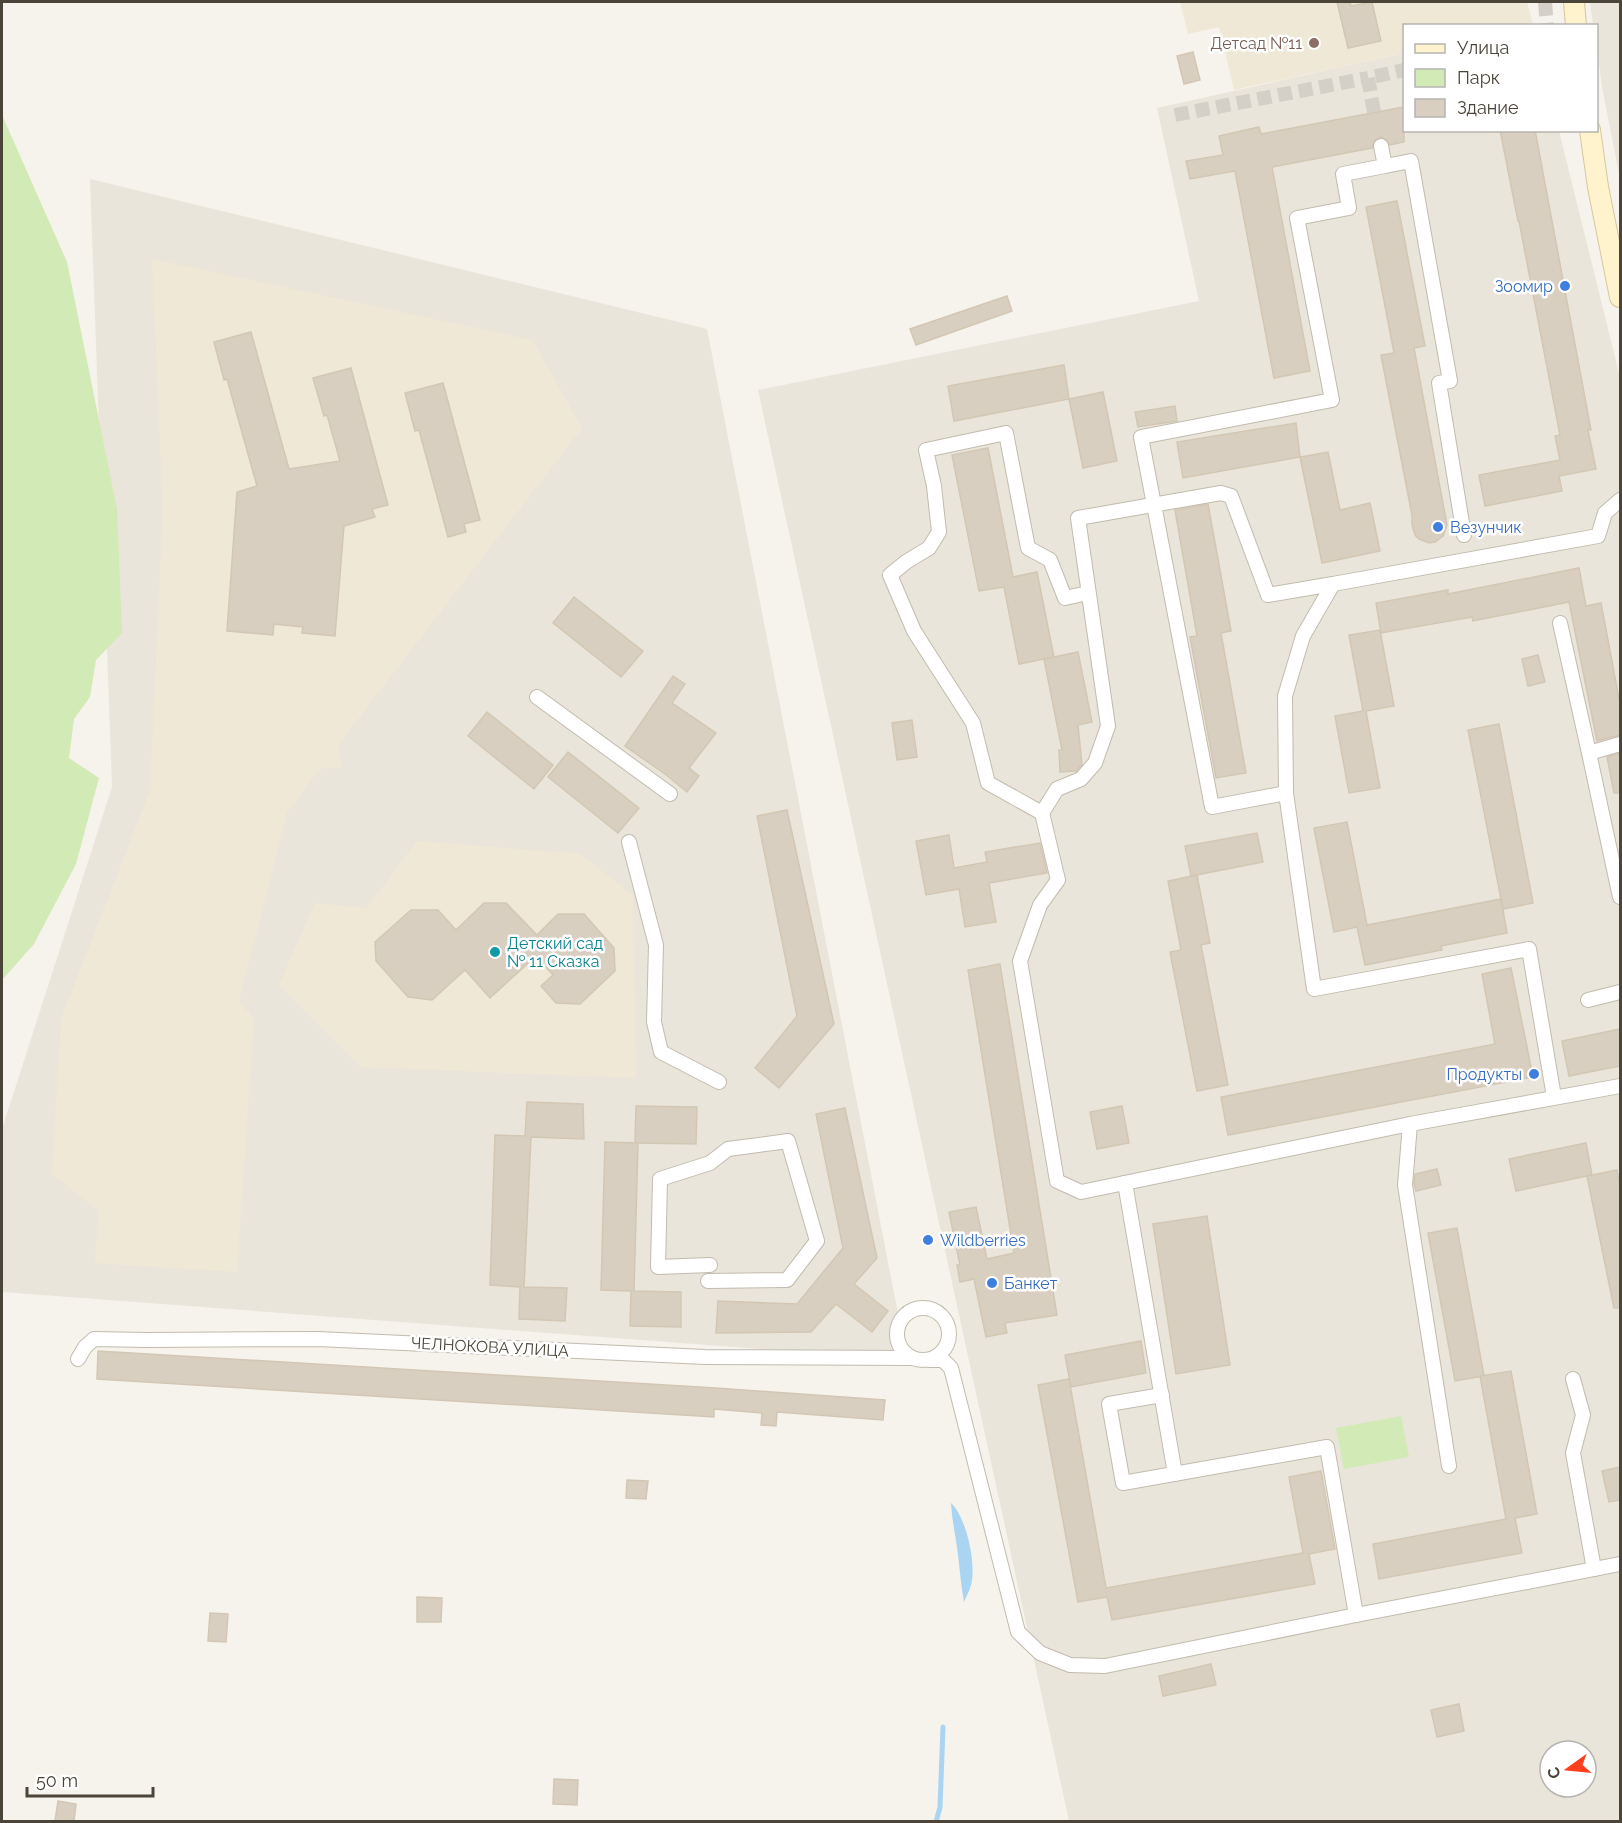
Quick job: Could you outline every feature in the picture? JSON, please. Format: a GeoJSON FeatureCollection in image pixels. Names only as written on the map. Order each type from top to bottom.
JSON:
{"type":"FeatureCollection","features":[{"type":"Feature","properties":{"kind":"main road"},"geometry":{"type":"LineString","coordinates":[[1574,2],[1576,24]]}},
{"type":"Feature","properties":{"kind":"main road"},"geometry":{"type":"LineString","coordinates":[[1590,132],[1598,187],[1620,297]]}},
{"type":"Feature","properties":{"kind":"street"},"geometry":{"type":"LineString","coordinates":[[1381,146],[1385,166]]}},
{"type":"Feature","properties":{"kind":"street"},"geometry":{"type":"LineString","coordinates":[[1286,793],[1212,807],[1141,437],[1332,400],[1297,218],[1349,208],[1343,174],[1412,161],[1450,381],[1439,383],[1464,535]]}},
{"type":"Feature","properties":{"kind":"street"},"geometry":{"type":"LineString","coordinates":[[1042,813],[988,783],[973,723],[914,631],[890,575],[906,561],[929,548],[939,532],[934,486],[926,450],[1006,433],[1028,548],[1050,560],[1065,598],[1088,593]]}},
{"type":"Feature","properties":{"kind":"street"},"geometry":{"type":"LineString","coordinates":[[1620,500],[1605,513],[1598,536],[1268,595],[1231,496],[1221,493],[1210,494],[1078,518],[1108,726],[1095,763],[1081,779],[1057,789],[1042,813],[1058,880],[1040,904],[1020,962],[1057,1180],[1081,1192],[1410,1124],[1620,1086]]}},
{"type":"Feature","properties":{"kind":"street"},"geometry":{"type":"LineString","coordinates":[[1333,584],[1303,636],[1285,696],[1286,793],[1314,989],[1528,949],[1554,1097]]}},
{"type":"Feature","properties":{"kind":"street"},"geometry":{"type":"LineString","coordinates":[[1560,623],[1620,897]]}},
{"type":"Feature","properties":{"kind":"street"},"geometry":{"type":"LineString","coordinates":[[537,697],[670,794]]}},
{"type":"Feature","properties":{"kind":"street"},"geometry":{"type":"LineString","coordinates":[[1589,753],[1620,744]]}},
{"type":"Feature","properties":{"kind":"street"},"geometry":{"type":"LineString","coordinates":[[629,842],[656,945],[654,1022],[661,1052],[719,1082]]}},
{"type":"Feature","properties":{"kind":"street"},"geometry":{"type":"LineString","coordinates":[[1588,1000],[1620,992]]}},
{"type":"Feature","properties":{"kind":"street"},"geometry":{"type":"LineString","coordinates":[[1410,1124],[1405,1185],[1449,1466]]}},
{"type":"Feature","properties":{"kind":"street"},"geometry":{"type":"LineString","coordinates":[[708,1281],[787,1280],[817,1241],[788,1141],[728,1149],[710,1163],[660,1179],[658,1267],[710,1265]]}},
{"type":"Feature","properties":{"kind":"street"},"geometry":{"type":"LineString","coordinates":[[1125,1183],[1175,1474]]}},
{"type":"Feature","properties":{"kind":"street"},"geometry":{"type":"LineString","coordinates":[[930,1360],[944,1350],[950,1334],[948,1325],[937,1311],[929,1308],[912,1310],[900,1322],[897,1339],[900,1347],[912,1358],[930,1360],[944,1360],[951,1368],[1018,1632],[1040,1653],[1070,1665],[1105,1666],[1620,1564]]}},
{"type":"Feature","properties":{"kind":"street","name":"ЧЕЛНОКОВА УЛИЦА"},"geometry":{"type":"LineString","coordinates":[[78,1359],[85,1347],[94,1339],[318,1339],[705,1357],[912,1358]]}},
{"type":"Feature","properties":{"kind":"street"},"geometry":{"type":"LineString","coordinates":[[1572,1379],[1583,1415],[1573,1453],[1594,1569]]}},
{"type":"Feature","properties":{"kind":"street"},"geometry":{"type":"LineString","coordinates":[[1162,1395],[1109,1404],[1123,1483],[1327,1447],[1356,1615]]}},
{"type":"Feature","properties":{"kind":"shaded area","name":"Детсад №11"},"geometry":{"type":"Polygon","coordinates":[[[1180,2],[1527,2],[1533,24],[1403,24],[1403,53],[1234,90],[1219,27],[1188,34],[1180,2]]]}},
{"type":"Feature","properties":{"kind":"shaded area"},"geometry":{"type":"Polygon","coordinates":[[[1590,2],[1620,2],[1620,179],[1602,87],[1598,57],[1598,24],[1593,24],[1590,2]]]}},
{"type":"Feature","properties":{"kind":"shaded area"},"geometry":{"type":"Polygon","coordinates":[[[1403,53],[1403,132],[1559,132],[1620,377],[1620,1821],[1069,1821],[758,390],[1199,301],[1157,108],[1403,53]]]}},
{"type":"Feature","properties":{"kind":"shaded area"},"geometry":{"type":"Polygon","coordinates":[[[90,179],[707,329],[907,1360],[2,1292],[2,1129],[112,787],[90,179]]]}},
{"type":"Feature","properties":{"kind":"shaded area"},"geometry":{"type":"Polygon","coordinates":[[[152,259],[532,340],[582,428],[338,745],[342,767],[320,769],[287,812],[239,1001],[254,1019],[237,1272],[95,1263],[99,1211],[52,1174],[61,1019],[150,791],[163,510],[152,259]]]}},
{"type":"Feature","properties":{"kind":"shaded area"},"geometry":{"type":"Polygon","coordinates":[[[417,841],[580,854],[633,895],[636,1078],[361,1067],[279,985],[315,903],[367,908],[417,841]]]}},
{"type":"Feature","properties":{"kind":"green space"},"geometry":{"type":"Polygon","coordinates":[[[2,115],[67,262],[117,509],[122,633],[96,660],[90,697],[74,719],[69,758],[99,778],[76,864],[34,944],[2,980],[2,115]]]}},
{"type":"Feature","properties":{"kind":"green space"},"geometry":{"type":"Polygon","coordinates":[[[1401,1416],[1409,1457],[1344,1469],[1336,1428],[1401,1416]]]}},
{"type":"Feature","properties":{"kind":"water"},"geometry":{"type":"Polygon","coordinates":[[[951,1503],[965,1528],[972,1561],[971,1583],[964,1602],[952,1516],[951,1503]]]}},
{"type":"Feature","properties":{"kind":"building"},"geometry":{"type":"Polygon","coordinates":[[[1337,2],[1350,2],[1351,6],[1372,2],[1381,41],[1348,48],[1337,2]]]}},
{"type":"Feature","properties":{"kind":"building"},"geometry":{"type":"Polygon","coordinates":[[[1193,52],[1200,80],[1184,84],[1177,56],[1193,52]]]}},
{"type":"Feature","properties":{"kind":"building"},"geometry":{"type":"Polygon","coordinates":[[[1403,107],[1404,142],[1390,145],[1387,140],[1380,137],[1375,140],[1372,148],[1272,167],[1310,371],[1274,378],[1235,171],[1190,179],[1186,161],[1223,155],[1219,136],[1259,127],[1261,134],[1403,107]]]}},
{"type":"Feature","properties":{"kind":"building"},"geometry":{"type":"Polygon","coordinates":[[[1500,132],[1535,132],[1591,430],[1588,430],[1596,469],[1559,476],[1562,491],[1485,506],[1479,475],[1560,460],[1555,436],[1560,435],[1500,132]]]}},
{"type":"Feature","properties":{"kind":"building"},"geometry":{"type":"Polygon","coordinates":[[[1397,201],[1425,346],[1414,348],[1447,525],[1443,536],[1429,543],[1415,535],[1412,525],[1381,355],[1394,353],[1366,207],[1397,201]]]}},
{"type":"Feature","properties":{"kind":"building"},"geometry":{"type":"Polygon","coordinates":[[[1007,296],[1012,311],[916,345],[910,329],[1007,296]]]}},
{"type":"Feature","properties":{"kind":"building"},"geometry":{"type":"Polygon","coordinates":[[[251,332],[289,469],[340,461],[327,415],[324,416],[313,378],[351,368],[388,505],[372,509],[375,517],[344,526],[335,636],[302,633],[303,627],[274,624],[273,635],[227,631],[237,492],[257,486],[227,379],[224,380],[214,342],[251,332]]]}},
{"type":"Feature","properties":{"kind":"building"},"geometry":{"type":"Polygon","coordinates":[[[1064,365],[1069,399],[954,421],[948,386],[1064,365]]]}},
{"type":"Feature","properties":{"kind":"building"},"geometry":{"type":"Polygon","coordinates":[[[443,383],[480,520],[464,524],[466,532],[448,537],[419,430],[415,431],[405,393],[443,383]]]}},
{"type":"Feature","properties":{"kind":"building"},"geometry":{"type":"Polygon","coordinates":[[[1103,392],[1117,461],[1083,468],[1069,399],[1103,392]]]}},
{"type":"Feature","properties":{"kind":"building"},"geometry":{"type":"Polygon","coordinates":[[[1175,406],[1177,421],[1138,427],[1135,412],[1175,406]]]}},
{"type":"Feature","properties":{"kind":"building"},"geometry":{"type":"Polygon","coordinates":[[[1296,423],[1300,457],[1183,478],[1177,442],[1296,423]]]}},
{"type":"Feature","properties":{"kind":"building"},"geometry":{"type":"Polygon","coordinates":[[[988,448],[1013,577],[1037,572],[1054,657],[1019,664],[1004,587],[979,591],[952,455],[988,448]]]}},
{"type":"Feature","properties":{"kind":"building"},"geometry":{"type":"Polygon","coordinates":[[[1328,452],[1340,510],[1370,503],[1380,551],[1322,563],[1300,457],[1328,452]]]}},
{"type":"Feature","properties":{"kind":"building"},"geometry":{"type":"Polygon","coordinates":[[[1208,504],[1231,631],[1221,633],[1246,773],[1216,778],[1190,637],[1197,636],[1175,510],[1208,504]]]}},
{"type":"Feature","properties":{"kind":"building"},"geometry":{"type":"Polygon","coordinates":[[[1579,568],[1586,606],[1601,603],[1620,704],[1620,735],[1597,741],[1569,602],[1473,621],[1472,617],[1381,633],[1376,603],[1448,590],[1448,594],[1579,568]]]}},
{"type":"Feature","properties":{"kind":"building"},"geometry":{"type":"Polygon","coordinates":[[[574,597],[643,651],[621,677],[553,623],[574,597]]]}},
{"type":"Feature","properties":{"kind":"building"},"geometry":{"type":"Polygon","coordinates":[[[1380,630],[1394,706],[1366,711],[1380,788],[1349,793],[1335,716],[1363,711],[1349,635],[1380,630]]]}},
{"type":"Feature","properties":{"kind":"building"},"geometry":{"type":"Polygon","coordinates":[[[1078,652],[1092,722],[1078,725],[1082,765],[1076,771],[1060,772],[1059,750],[1062,750],[1044,659],[1078,652]]]}},
{"type":"Feature","properties":{"kind":"building"},"geometry":{"type":"Polygon","coordinates":[[[1538,655],[1545,682],[1528,686],[1522,659],[1538,655]]]}},
{"type":"Feature","properties":{"kind":"building"},"geometry":{"type":"Polygon","coordinates":[[[673,676],[685,684],[672,703],[716,733],[689,768],[699,776],[687,792],[625,746],[673,676]]]}},
{"type":"Feature","properties":{"kind":"building"},"geometry":{"type":"Polygon","coordinates":[[[487,712],[553,765],[534,789],[468,736],[487,712]]]}},
{"type":"Feature","properties":{"kind":"building"},"geometry":{"type":"Polygon","coordinates":[[[912,720],[917,757],[897,760],[892,723],[912,720]]]}},
{"type":"Feature","properties":{"kind":"building"},"geometry":{"type":"Polygon","coordinates":[[[1499,724],[1533,903],[1503,909],[1468,730],[1499,724]]]}},
{"type":"Feature","properties":{"kind":"building"},"geometry":{"type":"Polygon","coordinates":[[[568,752],[639,808],[618,833],[548,777],[568,752]]]}},
{"type":"Feature","properties":{"kind":"building"},"geometry":{"type":"Polygon","coordinates":[[[1620,753],[1620,793],[1614,793],[1607,757],[1620,753]]]}},
{"type":"Feature","properties":{"kind":"building"},"geometry":{"type":"Polygon","coordinates":[[[787,810],[834,1024],[779,1088],[755,1068],[797,1016],[757,816],[787,810]]]}},
{"type":"Feature","properties":{"kind":"building"},"geometry":{"type":"Polygon","coordinates":[[[1347,822],[1367,925],[1501,899],[1507,933],[1441,946],[1442,950],[1365,965],[1357,927],[1334,932],[1314,828],[1347,822]]]}},
{"type":"Feature","properties":{"kind":"building"},"geometry":{"type":"Polygon","coordinates":[[[1257,833],[1263,862],[1191,876],[1185,846],[1257,833]]]}},
{"type":"Feature","properties":{"kind":"building"},"geometry":{"type":"Polygon","coordinates":[[[949,835],[954,868],[987,862],[985,852],[1040,843],[1047,873],[989,883],[996,922],[965,927],[959,889],[926,895],[916,841],[949,835]]]}},
{"type":"Feature","properties":{"kind":"building"},"geometry":{"type":"Polygon","coordinates":[[[1197,875],[1210,943],[1201,945],[1228,1085],[1197,1091],[1170,952],[1181,950],[1168,881],[1197,875]]]}},
{"type":"Feature","properties":{"kind":"building","name":"Детский сад № 11 Сказка"},"geometry":{"type":"Polygon","coordinates":[[[484,903],[506,903],[537,935],[558,914],[584,914],[614,948],[615,971],[580,1004],[556,1003],[541,986],[553,975],[536,956],[490,998],[465,970],[432,1000],[408,997],[376,961],[375,942],[411,910],[438,910],[456,930],[484,903]]]}},
{"type":"Feature","properties":{"kind":"building"},"geometry":{"type":"Polygon","coordinates":[[[1000,964],[1057,1315],[1005,1323],[1007,1333],[986,1337],[974,1279],[960,1282],[957,1265],[960,1265],[949,1212],[976,1207],[987,1259],[1014,1253],[968,970],[1000,964]]]}},
{"type":"Feature","properties":{"kind":"building"},"geometry":{"type":"Polygon","coordinates":[[[1511,968],[1533,1077],[1228,1135],[1221,1097],[1495,1044],[1482,974],[1511,968]]]}},
{"type":"Feature","properties":{"kind":"building"},"geometry":{"type":"Polygon","coordinates":[[[1620,1029],[1620,1066],[1569,1076],[1562,1041],[1620,1029]]]}},
{"type":"Feature","properties":{"kind":"building"},"geometry":{"type":"Polygon","coordinates":[[[527,1102],[583,1104],[584,1139],[531,1137],[524,1287],[567,1288],[565,1321],[519,1319],[520,1287],[490,1285],[495,1135],[525,1136],[527,1102]]]}},
{"type":"Feature","properties":{"kind":"building"},"geometry":{"type":"Polygon","coordinates":[[[636,1106],[697,1107],[696,1144],[635,1143],[636,1106]]]}},
{"type":"Feature","properties":{"kind":"building"},"geometry":{"type":"Polygon","coordinates":[[[1122,1106],[1129,1143],[1097,1149],[1090,1112],[1122,1106]]]}},
{"type":"Feature","properties":{"kind":"building"},"geometry":{"type":"Polygon","coordinates":[[[845,1108],[877,1258],[854,1284],[888,1311],[872,1332],[836,1304],[811,1332],[716,1333],[718,1301],[797,1304],[843,1248],[816,1114],[845,1108]]]}},
{"type":"Feature","properties":{"kind":"building"},"geometry":{"type":"Polygon","coordinates":[[[605,1142],[638,1143],[634,1291],[681,1292],[681,1327],[630,1326],[631,1291],[601,1290],[605,1142]]]}},
{"type":"Feature","properties":{"kind":"building"},"geometry":{"type":"Polygon","coordinates":[[[1586,1143],[1592,1175],[1516,1191],[1509,1159],[1586,1143]]]}},
{"type":"Feature","properties":{"kind":"building"},"geometry":{"type":"Polygon","coordinates":[[[1437,1169],[1441,1185],[1416,1191],[1415,1174],[1437,1169]]]}},
{"type":"Feature","properties":{"kind":"building"},"geometry":{"type":"Polygon","coordinates":[[[1617,1170],[1620,1186],[1620,1308],[1614,1308],[1587,1176],[1617,1170]]]}},
{"type":"Feature","properties":{"kind":"building"},"geometry":{"type":"Polygon","coordinates":[[[1207,1216],[1230,1365],[1176,1374],[1153,1224],[1207,1216]]]}},
{"type":"Feature","properties":{"kind":"building"},"geometry":{"type":"Polygon","coordinates":[[[1457,1228],[1484,1376],[1455,1381],[1428,1233],[1457,1228]]]}},
{"type":"Feature","properties":{"kind":"building"},"geometry":{"type":"Polygon","coordinates":[[[1141,1341],[1146,1373],[1071,1387],[1065,1355],[1141,1341]]]}},
{"type":"Feature","properties":{"kind":"building"},"geometry":{"type":"Polygon","coordinates":[[[98,1351],[885,1400],[883,1420],[777,1412],[776,1426],[761,1425],[762,1413],[714,1409],[714,1417],[97,1379],[98,1351]]]}},
{"type":"Feature","properties":{"kind":"building"},"geometry":{"type":"Polygon","coordinates":[[[1511,1371],[1537,1514],[1515,1518],[1522,1553],[1379,1579],[1373,1544],[1506,1519],[1480,1376],[1511,1371]]]}},
{"type":"Feature","properties":{"kind":"building"},"geometry":{"type":"Polygon","coordinates":[[[1069,1379],[1106,1588],[1303,1553],[1289,1477],[1321,1471],[1335,1549],[1309,1554],[1315,1584],[1112,1620],[1107,1597],[1078,1602],[1038,1385],[1069,1379]]]}},
{"type":"Feature","properties":{"kind":"building"},"geometry":{"type":"Polygon","coordinates":[[[1620,1467],[1620,1500],[1609,1502],[1602,1471],[1620,1467]]]}},
{"type":"Feature","properties":{"kind":"building"},"geometry":{"type":"Polygon","coordinates":[[[627,1480],[648,1481],[646,1499],[626,1498],[627,1480]]]}},
{"type":"Feature","properties":{"kind":"building"},"geometry":{"type":"Polygon","coordinates":[[[417,1597],[442,1598],[441,1622],[417,1622],[417,1597]]]}},
{"type":"Feature","properties":{"kind":"building"},"geometry":{"type":"Polygon","coordinates":[[[210,1613],[228,1614],[226,1642],[208,1641],[210,1613]]]}},
{"type":"Feature","properties":{"kind":"building"},"geometry":{"type":"Polygon","coordinates":[[[1211,1664],[1216,1685],[1163,1696],[1159,1676],[1211,1664]]]}},
{"type":"Feature","properties":{"kind":"building"},"geometry":{"type":"Polygon","coordinates":[[[1459,1704],[1464,1731],[1437,1737],[1431,1710],[1459,1704]]]}},
{"type":"Feature","properties":{"kind":"building"},"geometry":{"type":"Polygon","coordinates":[[[554,1779],[578,1780],[577,1805],[553,1804],[554,1779]]]}},
{"type":"Feature","properties":{"kind":"building"},"geometry":{"type":"Polygon","coordinates":[[[58,1801],[76,1804],[74,1821],[55,1821],[58,1801]]]}},
{"type":"Feature","properties":{"kind":"waterway"},"geometry":{"type":"LineString","coordinates":[[936,1822],[940,1807],[943,1727]]}},
{"type":"Feature","properties":{"kind":"tunnel"},"geometry":{"type":"LineString","coordinates":[[1545,2],[1547,24]]}},
{"type":"Feature","properties":{"kind":"tunnel"},"geometry":{"type":"LineString","coordinates":[[1374,112],[1368,78],[1403,70]]}},
{"type":"Feature","properties":{"kind":"tunnel"},"geometry":{"type":"LineString","coordinates":[[1175,115],[1368,78]]}},
{"type":"Feature","properties":{"kind":"place","name":"Детсад №11"},"geometry":{"type":"Point","coordinates":[1314,43]}},
{"type":"Feature","properties":{"kind":"place","name":"Зоомир"},"geometry":{"type":"Point","coordinates":[1565,286]}},
{"type":"Feature","properties":{"kind":"place","name":"Везунчик"},"geometry":{"type":"Point","coordinates":[1438,527]}},
{"type":"Feature","properties":{"kind":"place","name":"Детский сад № 11 Сказка"},"geometry":{"type":"Point","coordinates":[495,952]}},
{"type":"Feature","properties":{"kind":"place","name":"Продукты"},"geometry":{"type":"Point","coordinates":[1534,1074]}},
{"type":"Feature","properties":{"kind":"place","name":"Wildberries"},"geometry":{"type":"Point","coordinates":[928,1240]}},
{"type":"Feature","properties":{"kind":"place","name":"Банкет"},"geometry":{"type":"Point","coordinates":[992,1283]}}]}
